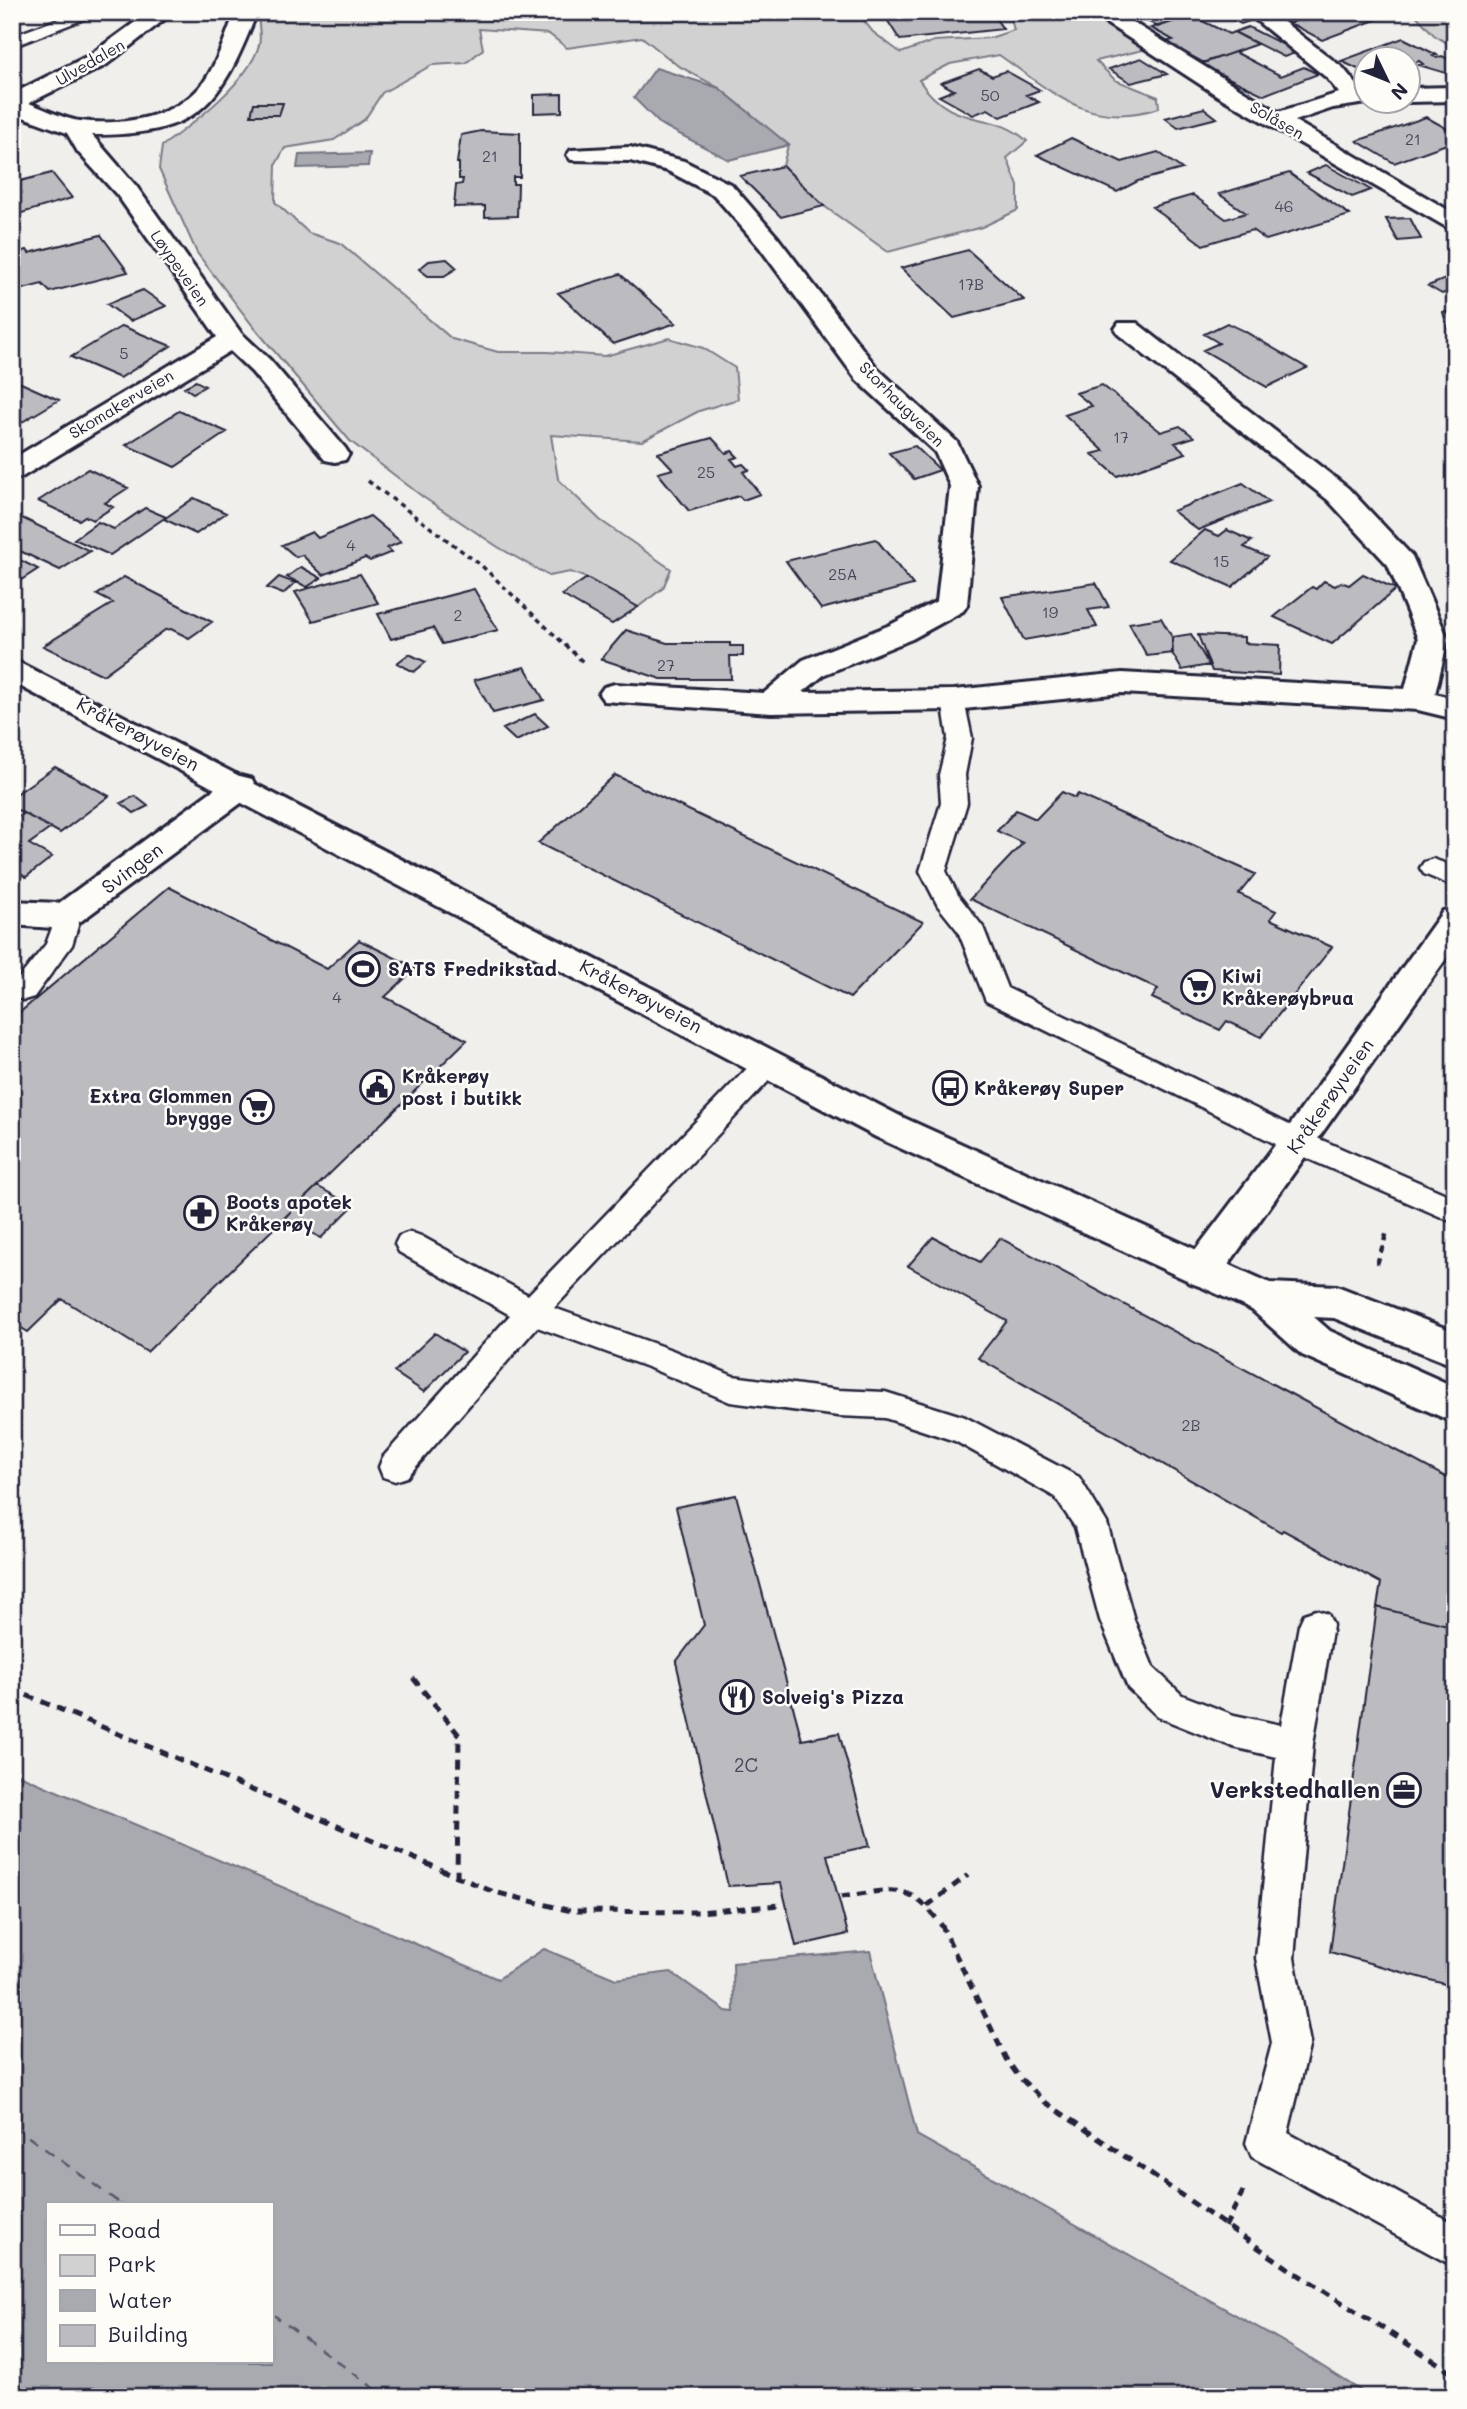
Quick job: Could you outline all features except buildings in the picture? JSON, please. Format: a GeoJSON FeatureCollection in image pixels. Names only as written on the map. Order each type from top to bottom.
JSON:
{"type":"FeatureCollection","features":[{"type":"Feature","properties":{"kind":"street","name":"Ulvedalen"},"geometry":{"type":"LineString","coordinates":[[12,104],[98,60],[163,12]]}},
{"type":"Feature","properties":{"kind":"street"},"geometry":{"type":"LineString","coordinates":[[12,104],[76,128],[116,129],[149,124],[196,103],[212,88],[246,12]]}},
{"type":"Feature","properties":{"kind":"street","name":"Solåsen"},"geometry":{"type":"LineString","coordinates":[[1100,12],[1455,225]]}},
{"type":"Feature","properties":{"kind":"street"},"geometry":{"type":"LineString","coordinates":[[1257,12],[1352,89]]}},
{"type":"Feature","properties":{"kind":"street"},"geometry":{"type":"LineString","coordinates":[[1422,95],[1455,94]]}},
{"type":"Feature","properties":{"kind":"street"},"geometry":{"type":"LineString","coordinates":[[1277,120],[1329,101],[1352,98]]}},
{"type":"Feature","properties":{"kind":"street","name":"Løypeveien"},"geometry":{"type":"LineString","coordinates":[[76,128],[86,147],[127,191],[232,339],[261,366],[335,453]]}},
{"type":"Feature","properties":{"kind":"street","name":"Storhaugveien"},"geometry":{"type":"LineString","coordinates":[[579,155],[630,154],[676,166],[723,190],[769,243],[867,374],[947,449],[964,486],[952,605],[901,632],[814,667],[771,703]]}},
{"type":"Feature","properties":{"kind":"street"},"geometry":{"type":"LineString","coordinates":[[1128,329],[1338,494],[1402,562],[1433,639],[1418,700]]}},
{"type":"Feature","properties":{"kind":"street","name":"Skomakerveien"},"geometry":{"type":"LineString","coordinates":[[12,471],[232,339]]}},
{"type":"Feature","properties":{"kind":"street","name":"Kråkerøyveien"},"geometry":{"type":"LineString","coordinates":[[12,668],[889,1127],[1266,1299],[1316,1343],[1455,1406]]}},
{"type":"Feature","properties":{"kind":"street"},"geometry":{"type":"LineString","coordinates":[[615,694],[771,703],[954,701],[1122,683],[1418,700],[1455,709]]}},
{"type":"Feature","properties":{"kind":"street","name":"Svingen"},"geometry":{"type":"LineString","coordinates":[[69,913],[240,787]]}},
{"type":"Feature","properties":{"kind":"street"},"geometry":{"type":"LineString","coordinates":[[12,913],[52,916],[69,913]]}},
{"type":"Feature","properties":{"kind":"street","name":"Kråkerøyveien"},"geometry":{"type":"LineString","coordinates":[[1202,1271],[1298,1142],[1455,920]]}},
{"type":"Feature","properties":{"kind":"street","name":"Kråkerøyveien"},"geometry":{"type":"LineString","coordinates":[[1266,1299],[1337,1302],[1455,1350]]}},
{"type":"Feature","properties":{"kind":"lane"},"geometry":{"type":"LineString","coordinates":[[12,42],[94,12]]}},
{"type":"Feature","properties":{"kind":"lane"},"geometry":{"type":"LineString","coordinates":[[954,701],[960,738],[952,775],[954,803],[933,871],[947,900],[970,927],[996,994],[1298,1142],[1455,1211]]}},
{"type":"Feature","properties":{"kind":"lane"},"geometry":{"type":"LineString","coordinates":[[24,990],[50,961],[68,929],[69,913]]}},
{"type":"Feature","properties":{"kind":"lane"},"geometry":{"type":"LineString","coordinates":[[395,1467],[531,1312],[769,1063]]}},
{"type":"Feature","properties":{"kind":"lane"},"geometry":{"type":"LineString","coordinates":[[410,1244],[531,1312],[661,1359],[730,1389],[897,1408],[965,1431],[1067,1487],[1090,1523],[1117,1620],[1140,1677],[1170,1706],[1233,1731],[1296,1744]]}},
{"type":"Feature","properties":{"kind":"lane"},"geometry":{"type":"LineString","coordinates":[[1316,1625],[1296,1744],[1275,1958],[1291,2043],[1266,2143],[1455,2247]]}},
{"type":"Feature","properties":{"kind":"path"},"geometry":{"type":"LineString","coordinates":[[335,453],[401,508],[482,566],[615,694]]}},
{"type":"Feature","properties":{"kind":"path"},"geometry":{"type":"LineString","coordinates":[[1377,1266],[1392,1217],[1407,1191]]}},
{"type":"Feature","properties":{"kind":"path"},"geometry":{"type":"LineString","coordinates":[[413,1678],[459,1735],[457,1878]]}},
{"type":"Feature","properties":{"kind":"path"},"geometry":{"type":"LineString","coordinates":[[12,1689],[494,1892],[570,1911],[700,1912],[780,1905]]}},
{"type":"Feature","properties":{"kind":"path"},"geometry":{"type":"LineString","coordinates":[[928,1906],[968,1875]]}},
{"type":"Feature","properties":{"kind":"path"},"geometry":{"type":"LineString","coordinates":[[841,1897],[901,1891],[915,1895],[928,1906],[956,1953],[993,2040],[1017,2074],[1042,2102],[1225,2228],[1455,2374]]}},
{"type":"Feature","properties":{"kind":"green space"},"geometry":{"type":"Polygon","coordinates":[[[259,12],[857,12],[873,32],[901,53],[934,41],[990,38],[1014,30],[1009,12],[1086,12],[1147,49],[1096,61],[1115,80],[1158,97],[1159,108],[1134,114],[1092,111],[1055,94],[999,55],[950,64],[919,80],[945,107],[1000,125],[1027,141],[1007,158],[1018,186],[1018,210],[982,227],[888,252],[824,206],[783,166],[788,145],[719,88],[677,65],[642,37],[567,48],[549,34],[479,29],[483,49],[466,63],[432,65],[382,93],[365,119],[334,140],[285,148],[276,164],[275,202],[309,233],[340,243],[452,339],[498,352],[605,356],[669,338],[703,348],[735,368],[738,399],[699,411],[642,441],[551,435],[558,479],[600,520],[671,569],[663,588],[638,607],[587,578],[570,572],[549,576],[498,547],[423,497],[350,441],[253,326],[197,253],[159,169],[162,146],[218,101],[244,73],[259,45],[259,12]]]}},
{"type":"Feature","properties":{"kind":"green space"},"geometry":{"type":"Polygon","coordinates":[[[1413,12],[1455,12],[1455,48],[1434,35],[1413,12]]]}},
{"type":"Feature","properties":{"kind":"water"},"geometry":{"type":"Polygon","coordinates":[[[656,68],[719,88],[789,145],[729,160],[660,124],[634,98],[656,68]]]}},
{"type":"Feature","properties":{"kind":"water"},"geometry":{"type":"Polygon","coordinates":[[[370,153],[368,166],[297,168],[299,155],[370,153]]]}},
{"type":"Feature","properties":{"kind":"water"},"geometry":{"type":"Polygon","coordinates":[[[12,1772],[498,1979],[544,1949],[616,1979],[671,1972],[726,2011],[734,2012],[733,1963],[870,1951],[917,2135],[1282,2341],[1371,2397],[12,2397],[12,1772]]]}},
{"type":"Feature","properties":{"kind":"ferry route"},"geometry":{"type":"LineString","coordinates":[[12,2125],[118,2202]]}},
{"type":"Feature","properties":{"kind":"ferry route"},"geometry":{"type":"LineString","coordinates":[[273,2314],[386,2397]]}},
{"type":"Feature","properties":{"kind":"place","name":"SATS Fredrikstad"},"geometry":{"type":"Point","coordinates":[363,969]}},
{"type":"Feature","properties":{"kind":"place","name":"Kiwi Kråkerøybrua"},"geometry":{"type":"Point","coordinates":[1198,987]}},
{"type":"Feature","properties":{"kind":"place","name":"Kråkerøy post i butikk"},"geometry":{"type":"Point","coordinates":[377,1087]}},
{"type":"Feature","properties":{"kind":"place","name":"Kråkerøy Super"},"geometry":{"type":"Point","coordinates":[950,1088]}},
{"type":"Feature","properties":{"kind":"place","name":"Extra Glommen brygge"},"geometry":{"type":"Point","coordinates":[257,1107]}},
{"type":"Feature","properties":{"kind":"place","name":"Boots apotek Kråkerøy"},"geometry":{"type":"Point","coordinates":[201,1213]}},
{"type":"Feature","properties":{"kind":"place","name":"Solveig's Pizza"},"geometry":{"type":"Point","coordinates":[737,1697]}},
{"type":"Feature","properties":{"kind":"place","name":"Verkstedhallen"},"geometry":{"type":"Point","coordinates":[1404,1790]}}]}
